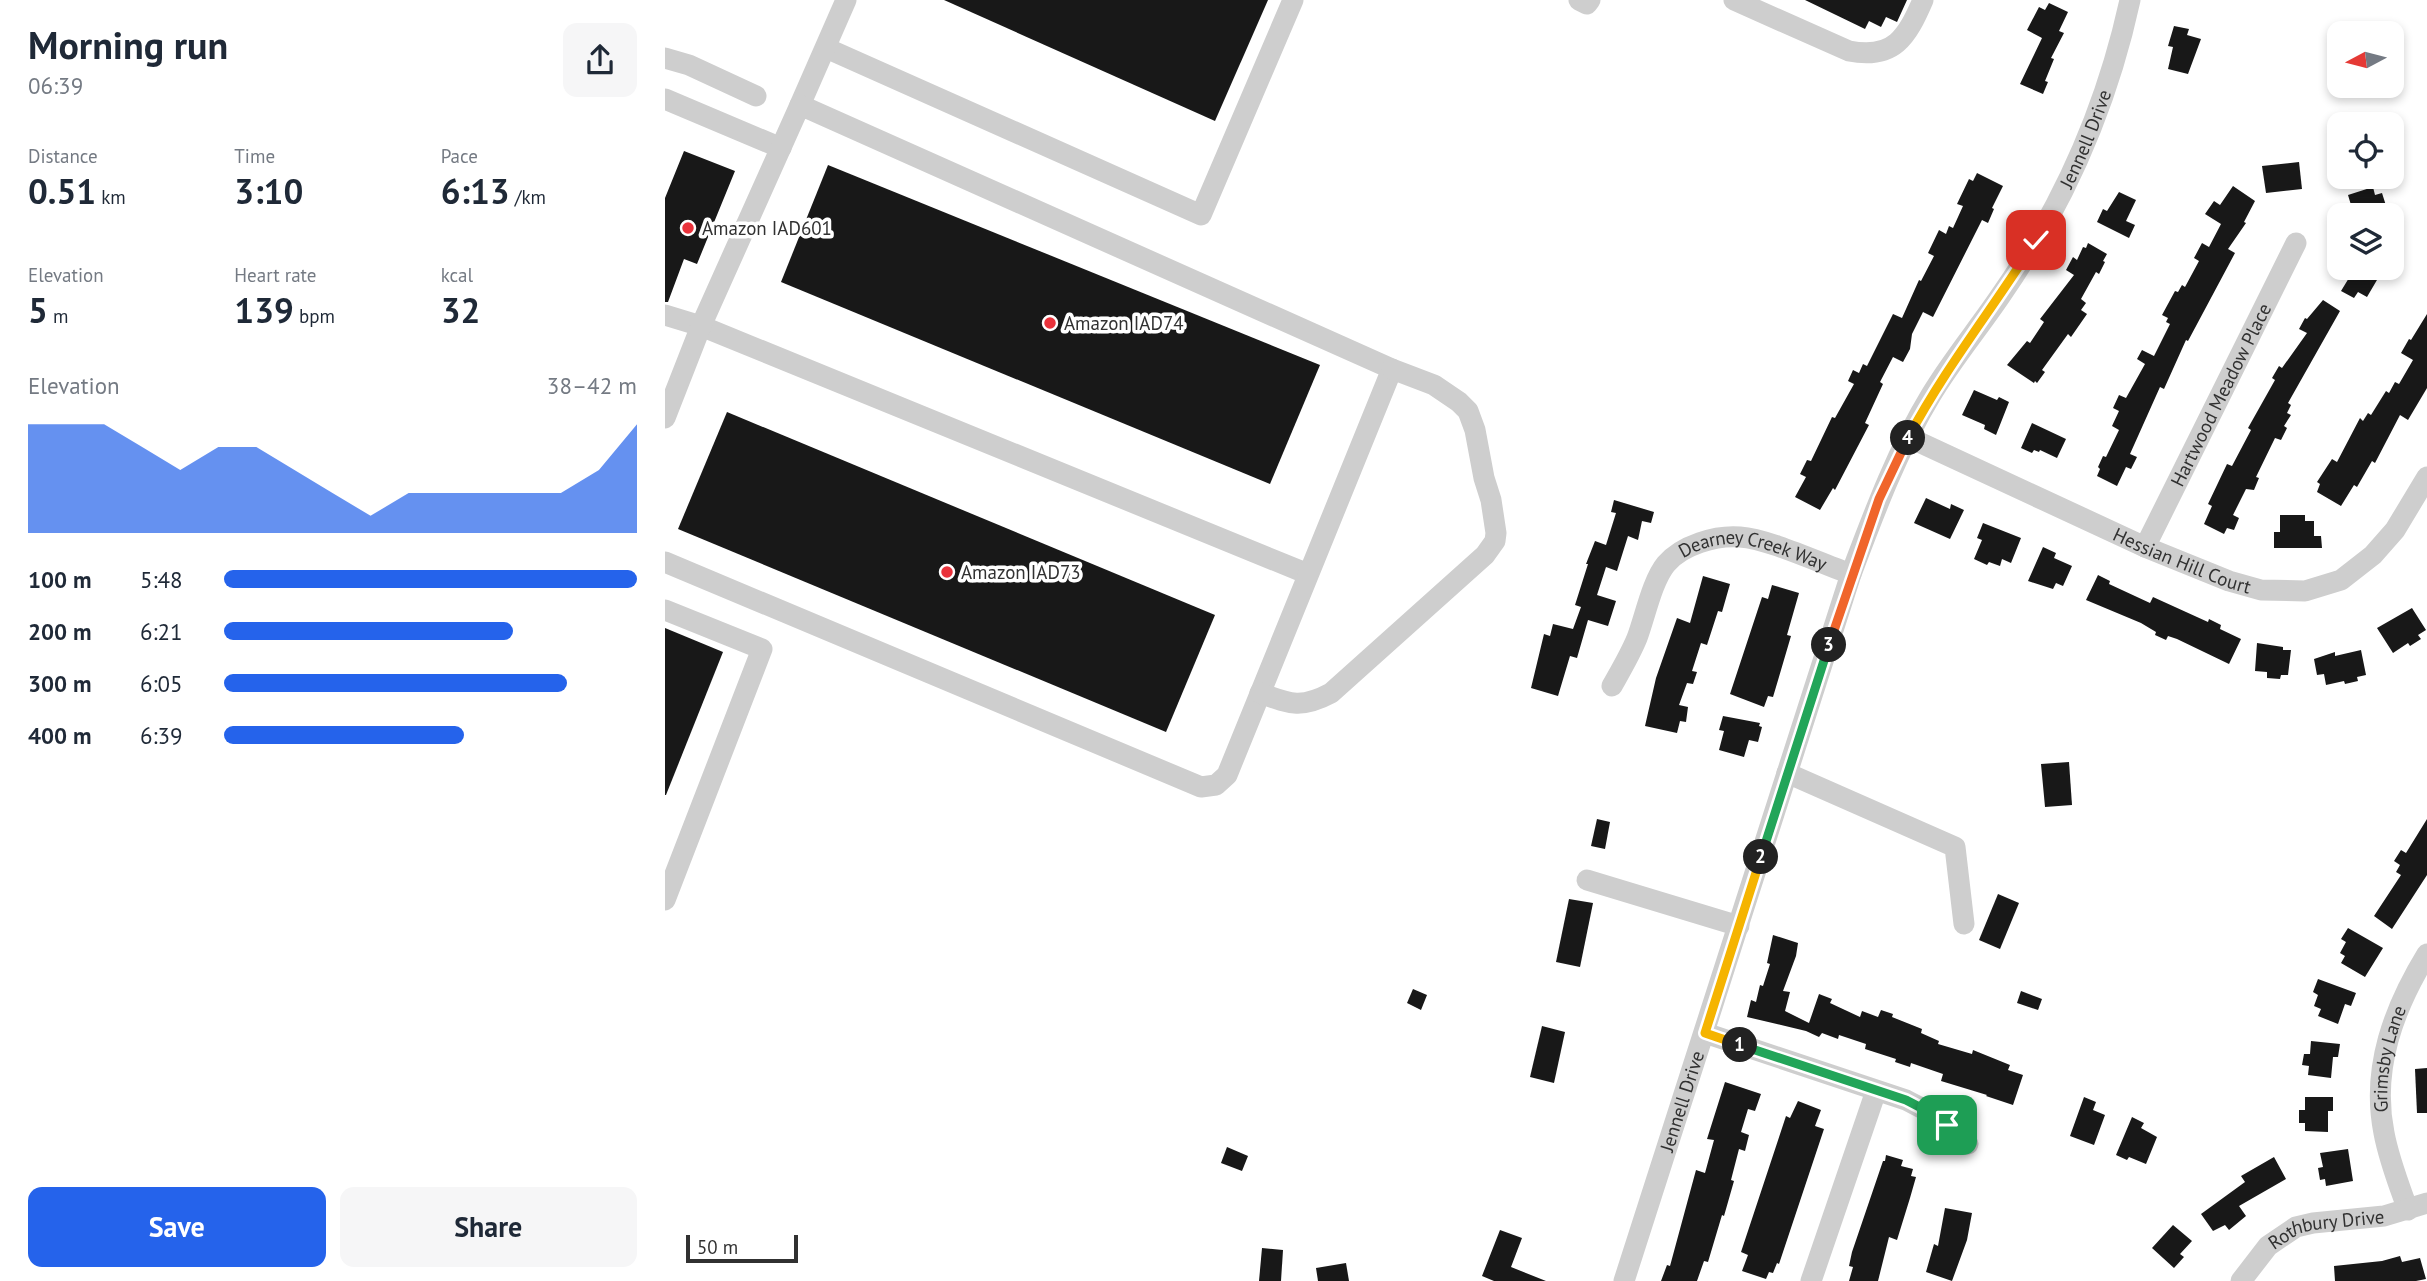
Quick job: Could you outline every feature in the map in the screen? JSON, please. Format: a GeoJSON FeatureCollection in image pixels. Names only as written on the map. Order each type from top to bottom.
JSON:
{"type":"FeatureCollection","features":[{"type":"Feature","properties":{"kind":"street"},"geometry":{"type":"LineString","coordinates":[[665,418],[701,326],[846,0]]}},
{"type":"Feature","properties":{"kind":"street"},"geometry":{"type":"LineString","coordinates":[[825,47],[1201,215],[1293,0]]}},
{"type":"Feature","properties":{"kind":"street"},"geometry":{"type":"LineString","coordinates":[[1734,0],[1849,51],[1865,54],[1883,52],[1901,40],[1923,0]]}},
{"type":"Feature","properties":{"kind":"street","name":"Jennell Drive"},"geometry":{"type":"LineString","coordinates":[[1624,1281],[1851,574],[1879,499],[1908,436],[1930,397],[2001,295],[2064,188],[2089,135],[2105,90],[2130,0]]}},
{"type":"Feature","properties":{"kind":"street"},"geometry":{"type":"LineString","coordinates":[[665,58],[689,65],[756,96]]}},
{"type":"Feature","properties":{"kind":"street"},"geometry":{"type":"LineString","coordinates":[[665,99],[781,148]]}},
{"type":"Feature","properties":{"kind":"street"},"geometry":{"type":"LineString","coordinates":[[800,106],[1391,369],[1434,385],[1459,401],[1468,411],[1491,500],[1495,541],[1486,555],[1331,693],[1301,705],[1260,693]]}},
{"type":"Feature","properties":{"kind":"street","name":"Hartwood Meadow Place"},"geometry":{"type":"LineString","coordinates":[[2145,547],[2295,243]]}},
{"type":"Feature","properties":{"kind":"street"},"geometry":{"type":"LineString","coordinates":[[665,315],[701,326],[1308,575]]}},
{"type":"Feature","properties":{"kind":"street"},"geometry":{"type":"LineString","coordinates":[[665,562],[1201,787],[1216,785],[1227,775],[1391,369]]}},
{"type":"Feature","properties":{"kind":"street","name":"Hessian Hill Court"},"geometry":{"type":"LineString","coordinates":[[1908,436],[2145,547],[2229,582],[2261,590],[2305,591],[2341,580],[2373,555],[2395,530],[2427,477]]}},
{"type":"Feature","properties":{"kind":"street","name":"Dearney Creek Way"},"geometry":{"type":"LineString","coordinates":[[1612,686],[1636,641],[1654,587],[1666,564],[1690,546],[1739,537],[1764,543],[1851,574]]}},
{"type":"Feature","properties":{"kind":"street"},"geometry":{"type":"LineString","coordinates":[[665,610],[762,649],[665,900]]}},
{"type":"Feature","properties":{"kind":"street"},"geometry":{"type":"LineString","coordinates":[[1787,773],[1955,847],[1964,924]]}},
{"type":"Feature","properties":{"kind":"street"},"geometry":{"type":"LineString","coordinates":[[1587,880],[1739,926]]}},
{"type":"Feature","properties":{"kind":"street","name":"Grimsby Lane"},"geometry":{"type":"LineString","coordinates":[[2418,1207],[2389,1157],[2383,1130],[2381,1097],[2387,1040],[2396,1012],[2408,985],[2427,954]]}},
{"type":"Feature","properties":{"kind":"street"},"geometry":{"type":"LineString","coordinates":[[1705,1033],[1906,1100],[1929,1112],[1968,1144]]}},
{"type":"Feature","properties":{"kind":"street"},"geometry":{"type":"LineString","coordinates":[[1811,1281],[1876,1091]]}},
{"type":"Feature","properties":{"kind":"street","name":"Rothbury Drive"},"geometry":{"type":"LineString","coordinates":[[2241,1281],[2268,1246],[2296,1227],[2384,1216],[2418,1207]]}},
{"type":"Feature","properties":{"kind":"building"},"geometry":{"type":"Polygon","coordinates":[[[944,0],[1268,0],[1215,121],[944,0]]]}},
{"type":"Feature","properties":{"kind":"building"},"geometry":{"type":"Polygon","coordinates":[[[1805,0],[1907,0],[1897,22],[1886,17],[1881,27],[1869,21],[1865,29],[1805,0]]]}},
{"type":"Feature","properties":{"kind":"building"},"geometry":{"type":"Polygon","coordinates":[[[2049,3],[2068,12],[2059,31],[2064,33],[2051,58],[2054,59],[2043,94],[2020,84],[2042,38],[2027,30],[2039,7],[2045,10],[2049,3]]]}},
{"type":"Feature","properties":{"kind":"building"},"geometry":{"type":"Polygon","coordinates":[[[2174,26],[2189,29],[2187,35],[2201,39],[2188,74],[2168,69],[2173,47],[2168,46],[2174,26]]]}},
{"type":"Feature","properties":{"kind":"building","name":"Amazon IAD601"},"geometry":{"type":"Polygon","coordinates":[[[684,151],[735,171],[697,264],[684,259],[668,302],[665,302],[665,198],[684,151]]]}},
{"type":"Feature","properties":{"kind":"building"},"geometry":{"type":"Polygon","coordinates":[[[2299,162],[2302,189],[2266,193],[2262,166],[2299,162]]]}},
{"type":"Feature","properties":{"kind":"building","name":"Amazon IAD74"},"geometry":{"type":"Polygon","coordinates":[[[828,165],[1320,365],[1270,484],[781,282],[828,165]]]}},
{"type":"Feature","properties":{"kind":"building"},"geometry":{"type":"Polygon","coordinates":[[[1977,173],[2003,186],[1988,223],[1982,220],[1933,317],[1923,312],[1903,362],[1893,357],[1880,382],[1883,384],[1865,423],[1869,425],[1835,490],[1833,488],[1820,510],[1795,497],[1806,477],[1800,474],[1807,460],[1811,461],[1832,417],[1835,418],[1854,384],[1848,381],[1853,370],[1859,373],[1863,364],[1867,366],[1893,314],[1902,318],[1919,280],[1921,281],[1934,256],[1928,253],[1939,230],[1946,234],[1949,226],[1953,228],[1963,206],[1957,204],[1969,179],[1973,181],[1977,173]]]}},
{"type":"Feature","properties":{"kind":"building"},"geometry":{"type":"Polygon","coordinates":[[[2233,186],[2255,201],[2244,222],[2246,223],[2228,249],[2235,253],[2188,341],[2186,340],[2164,389],[2160,387],[2130,454],[2137,457],[2131,469],[2126,467],[2117,486],[2097,476],[2103,456],[2106,457],[2119,430],[2112,426],[2119,411],[2113,408],[2119,395],[2126,398],[2145,364],[2137,359],[2142,350],[2154,356],[2170,324],[2166,322],[2168,318],[2162,315],[2175,291],[2178,292],[2182,285],[2185,287],[2199,261],[2194,258],[2202,243],[2209,247],[2221,224],[2205,214],[2214,201],[2220,205],[2233,186]]]}},
{"type":"Feature","properties":{"kind":"building"},"geometry":{"type":"Polygon","coordinates":[[[2374,189],[2375,195],[2382,193],[2385,203],[2350,203],[2348,195],[2374,189]]]}},
{"type":"Feature","properties":{"kind":"building"},"geometry":{"type":"Polygon","coordinates":[[[2119,192],[2136,200],[2126,221],[2135,225],[2129,238],[2097,222],[2103,209],[2107,211],[2119,192]]]}},
{"type":"Feature","properties":{"kind":"building"},"geometry":{"type":"Polygon","coordinates":[[[2088,243],[2107,254],[2099,274],[2096,272],[2081,299],[2086,303],[2081,310],[2087,314],[2071,337],[2068,334],[2042,370],[2045,372],[2037,383],[2034,383],[2007,365],[2027,341],[2030,343],[2044,322],[2040,319],[2074,275],[2066,270],[2073,257],[2077,260],[2088,243]]]}},
{"type":"Feature","properties":{"kind":"building"},"geometry":{"type":"Polygon","coordinates":[[[2348,280],[2377,280],[2367,297],[2358,292],[2354,298],[2341,291],[2348,280]]]}},
{"type":"Feature","properties":{"kind":"building"},"geometry":{"type":"Polygon","coordinates":[[[2323,300],[2340,311],[2288,403],[2291,405],[2287,413],[2291,415],[2284,426],[2287,428],[2281,440],[2275,438],[2256,477],[2259,478],[2254,490],[2246,489],[2233,515],[2239,518],[2234,530],[2227,528],[2224,534],[2204,524],[2212,506],[2208,504],[2227,464],[2232,466],[2251,430],[2248,428],[2275,380],[2272,378],[2307,333],[2299,329],[2305,318],[2307,319],[2323,300]]]}},
{"type":"Feature","properties":{"kind":"building"},"geometry":{"type":"Polygon","coordinates":[[[2427,314],[2427,388],[2408,420],[2400,415],[2375,463],[2372,461],[2357,487],[2354,485],[2341,506],[2317,492],[2320,484],[2317,482],[2332,459],[2337,462],[2360,418],[2363,421],[2368,413],[2371,415],[2386,391],[2389,393],[2395,382],[2399,384],[2413,360],[2401,353],[2427,314]]]}},
{"type":"Feature","properties":{"kind":"building"},"geometry":{"type":"Polygon","coordinates":[[[1974,390],[2009,402],[1996,435],[1984,429],[1985,425],[1962,415],[1974,390]]]}},
{"type":"Feature","properties":{"kind":"building","name":"Amazon IAD73"},"geometry":{"type":"Polygon","coordinates":[[[727,412],[1215,615],[1166,732],[678,529],[727,412]]]}},
{"type":"Feature","properties":{"kind":"building"},"geometry":{"type":"Polygon","coordinates":[[[2032,423],[2066,439],[2057,458],[2040,450],[2034,450],[2032,453],[2021,448],[2032,423]]]}},
{"type":"Feature","properties":{"kind":"building"},"geometry":{"type":"Polygon","coordinates":[[[1926,498],[1950,509],[1951,504],[1964,510],[1950,539],[1914,523],[1926,498]]]}},
{"type":"Feature","properties":{"kind":"building"},"geometry":{"type":"Polygon","coordinates":[[[1614,500],[1654,512],[1651,523],[1642,521],[1638,540],[1628,536],[1617,571],[1606,567],[1597,595],[1616,601],[1608,626],[1588,620],[1577,658],[1570,656],[1558,696],[1531,688],[1544,634],[1550,636],[1553,624],[1573,629],[1581,607],[1575,605],[1586,564],[1595,541],[1606,545],[1616,513],[1611,512],[1614,500]]]}},
{"type":"Feature","properties":{"kind":"building"},"geometry":{"type":"Polygon","coordinates":[[[2280,515],[2305,515],[2305,521],[2314,521],[2314,536],[2321,536],[2322,548],[2274,548],[2274,532],[2280,532],[2280,515]]]}},
{"type":"Feature","properties":{"kind":"building"},"geometry":{"type":"Polygon","coordinates":[[[1983,523],[2021,538],[2011,563],[2002,559],[2000,566],[1989,562],[1987,565],[1974,559],[1982,540],[1977,538],[1983,523]]]}},
{"type":"Feature","properties":{"kind":"building"},"geometry":{"type":"Polygon","coordinates":[[[2043,547],[2056,553],[2054,558],[2072,566],[2063,586],[2056,583],[2053,589],[2028,581],[2043,547]]]}},
{"type":"Feature","properties":{"kind":"building"},"geometry":{"type":"Polygon","coordinates":[[[2098,575],[2110,581],[2109,584],[2150,603],[2153,597],[2208,622],[2209,619],[2221,625],[2220,629],[2241,639],[2229,664],[2177,639],[2168,636],[2166,640],[2141,623],[2086,600],[2098,575]]]}},
{"type":"Feature","properties":{"kind":"building"},"geometry":{"type":"Polygon","coordinates":[[[1703,576],[1730,584],[1722,612],[1718,611],[1707,645],[1701,643],[1692,671],[1697,672],[1693,684],[1687,683],[1679,705],[1688,707],[1686,722],[1680,721],[1677,733],[1645,726],[1656,678],[1677,618],[1690,623],[1703,576]]]}},
{"type":"Feature","properties":{"kind":"building"},"geometry":{"type":"Polygon","coordinates":[[[1772,585],[1799,593],[1787,635],[1791,636],[1773,697],[1768,696],[1764,707],[1730,694],[1762,597],[1768,599],[1772,585]]]}},
{"type":"Feature","properties":{"kind":"building"},"geometry":{"type":"Polygon","coordinates":[[[2412,608],[2426,630],[2418,635],[2421,639],[2410,646],[2408,643],[2393,653],[2377,628],[2412,608]]]}},
{"type":"Feature","properties":{"kind":"building"},"geometry":{"type":"Polygon","coordinates":[[[665,628],[723,652],[666,795],[665,795],[665,628]]]}},
{"type":"Feature","properties":{"kind":"building"},"geometry":{"type":"Polygon","coordinates":[[[2257,643],[2291,650],[2288,675],[2281,675],[2280,679],[2267,678],[2267,672],[2255,671],[2257,643]]]}},
{"type":"Feature","properties":{"kind":"building"},"geometry":{"type":"Polygon","coordinates":[[[2361,650],[2366,675],[2357,677],[2358,681],[2326,685],[2324,674],[2317,675],[2314,659],[2335,652],[2335,656],[2361,650]]]}},
{"type":"Feature","properties":{"kind":"building"},"geometry":{"type":"Polygon","coordinates":[[[1723,716],[1760,723],[1759,726],[1762,727],[1758,742],[1749,740],[1744,757],[1719,750],[1724,731],[1719,730],[1723,716]]]}},
{"type":"Feature","properties":{"kind":"building"},"geometry":{"type":"Polygon","coordinates":[[[2069,762],[2072,805],[2045,807],[2041,764],[2069,762]]]}},
{"type":"Feature","properties":{"kind":"building"},"geometry":{"type":"Polygon","coordinates":[[[1597,819],[1610,822],[1605,849],[1591,846],[1597,819]]]}},
{"type":"Feature","properties":{"kind":"building"},"geometry":{"type":"Polygon","coordinates":[[[2427,819],[2427,875],[2392,929],[2374,916],[2401,875],[2396,872],[2400,865],[2394,861],[2401,850],[2406,853],[2427,819]]]}},
{"type":"Feature","properties":{"kind":"building"},"geometry":{"type":"Polygon","coordinates":[[[1998,894],[2019,903],[2000,949],[1979,940],[1998,894]]]}},
{"type":"Feature","properties":{"kind":"building"},"geometry":{"type":"Polygon","coordinates":[[[1569,899],[1593,903],[1580,967],[1556,962],[1569,899]]]}},
{"type":"Feature","properties":{"kind":"building"},"geometry":{"type":"Polygon","coordinates":[[[2348,928],[2383,948],[2365,977],[2341,963],[2345,956],[2340,953],[2346,942],[2341,939],[2348,928]]]}},
{"type":"Feature","properties":{"kind":"building"},"geometry":{"type":"Polygon","coordinates":[[[1773,935],[1798,943],[1783,991],[1790,992],[1785,1011],[1809,1023],[1819,994],[1832,999],[1830,1003],[1860,1017],[1862,1011],[1878,1017],[1881,1010],[1893,1014],[1892,1017],[1922,1029],[1921,1033],[1939,1041],[1938,1044],[1972,1054],[1973,1050],[2010,1065],[2008,1070],[2023,1075],[2013,1105],[1941,1081],[1943,1074],[1911,1063],[1910,1067],[1895,1062],[1896,1059],[1865,1049],[1866,1044],[1839,1035],[1838,1039],[1822,1033],[1819,1037],[1806,1031],[1747,1017],[1751,1000],[1756,1002],[1760,985],[1763,986],[1770,964],[1767,963],[1773,935]]]}},
{"type":"Feature","properties":{"kind":"building"},"geometry":{"type":"Polygon","coordinates":[[[2318,979],[2356,993],[2351,1006],[2345,1004],[2338,1024],[2318,1016],[2321,1009],[2314,1006],[2318,995],[2313,992],[2318,979]]]}},
{"type":"Feature","properties":{"kind":"building"},"geometry":{"type":"Polygon","coordinates":[[[1413,989],[1427,995],[1421,1010],[1407,1003],[1413,989]]]}},
{"type":"Feature","properties":{"kind":"building"},"geometry":{"type":"Polygon","coordinates":[[[2021,991],[2042,999],[2038,1010],[2017,1003],[2021,991]]]}},
{"type":"Feature","properties":{"kind":"building"},"geometry":{"type":"Polygon","coordinates":[[[1542,1026],[1565,1032],[1554,1083],[1530,1077],[1542,1026]]]}},
{"type":"Feature","properties":{"kind":"building"},"geometry":{"type":"Polygon","coordinates":[[[2311,1041],[2340,1044],[2338,1057],[2333,1057],[2331,1078],[2308,1075],[2309,1066],[2302,1065],[2304,1054],[2310,1054],[2311,1041]]]}},
{"type":"Feature","properties":{"kind":"building"},"geometry":{"type":"Polygon","coordinates":[[[2427,1068],[2427,1113],[2417,1113],[2415,1069],[2427,1068]]]}},
{"type":"Feature","properties":{"kind":"building"},"geometry":{"type":"Polygon","coordinates":[[[1725,1082],[1761,1094],[1755,1111],[1748,1109],[1741,1132],[1749,1135],[1745,1151],[1739,1149],[1731,1180],[1734,1181],[1724,1216],[1722,1215],[1708,1262],[1704,1261],[1697,1281],[1661,1281],[1667,1265],[1670,1266],[1696,1170],[1705,1173],[1714,1140],[1707,1139],[1725,1082]]]}},
{"type":"Feature","properties":{"kind":"building"},"geometry":{"type":"Polygon","coordinates":[[[2084,1097],[2096,1102],[2093,1110],[2105,1115],[2094,1145],[2070,1136],[2084,1097]]]}},
{"type":"Feature","properties":{"kind":"building"},"geometry":{"type":"Polygon","coordinates":[[[2305,1097],[2333,1097],[2333,1111],[2328,1111],[2328,1132],[2305,1131],[2305,1123],[2299,1123],[2299,1110],[2305,1110],[2305,1097]]]}},
{"type":"Feature","properties":{"kind":"building"},"geometry":{"type":"Polygon","coordinates":[[[1798,1101],[1821,1110],[1815,1126],[1824,1129],[1779,1264],[1777,1263],[1773,1273],[1769,1272],[1766,1279],[1742,1271],[1748,1255],[1741,1252],[1786,1116],[1790,1118],[1798,1101]]]}},
{"type":"Feature","properties":{"kind":"building"},"geometry":{"type":"Polygon","coordinates":[[[2132,1117],[2144,1123],[2141,1128],[2157,1137],[2146,1164],[2116,1155],[2132,1117]]]}},
{"type":"Feature","properties":{"kind":"building"},"geometry":{"type":"Polygon","coordinates":[[[1227,1147],[1248,1156],[1242,1171],[1221,1163],[1227,1147]]]}},
{"type":"Feature","properties":{"kind":"building"},"geometry":{"type":"Polygon","coordinates":[[[2348,1149],[2353,1181],[2326,1186],[2325,1179],[2320,1180],[2318,1168],[2323,1167],[2320,1153],[2348,1149]]]}},
{"type":"Feature","properties":{"kind":"building"},"geometry":{"type":"Polygon","coordinates":[[[1886,1155],[1903,1160],[1901,1166],[1913,1169],[1911,1176],[1916,1177],[1910,1198],[1897,1240],[1889,1237],[1878,1281],[1849,1281],[1853,1267],[1849,1266],[1852,1252],[1886,1155]]]}},
{"type":"Feature","properties":{"kind":"building"},"geometry":{"type":"Polygon","coordinates":[[[2274,1157],[2286,1179],[2239,1206],[2246,1216],[2229,1230],[2225,1225],[2213,1231],[2201,1214],[2245,1182],[2241,1176],[2274,1157]]]}},
{"type":"Feature","properties":{"kind":"building"},"geometry":{"type":"Polygon","coordinates":[[[1945,1208],[1972,1213],[1967,1240],[1952,1281],[1926,1272],[1934,1244],[1938,1246],[1945,1208]]]}},
{"type":"Feature","properties":{"kind":"building"},"geometry":{"type":"Polygon","coordinates":[[[2173,1225],[2192,1241],[2180,1254],[2184,1257],[2174,1268],[2152,1248],[2173,1225]]]}},
{"type":"Feature","properties":{"kind":"building"},"geometry":{"type":"Polygon","coordinates":[[[1500,1230],[1522,1238],[1511,1267],[1546,1281],[1494,1281],[1482,1276],[1500,1230]]]}},
{"type":"Feature","properties":{"kind":"building"},"geometry":{"type":"Polygon","coordinates":[[[1262,1248],[1283,1250],[1281,1281],[1259,1281],[1262,1248]]]}},
{"type":"Feature","properties":{"kind":"building"},"geometry":{"type":"Polygon","coordinates":[[[2400,1256],[2402,1262],[2420,1258],[2426,1279],[2335,1281],[2334,1266],[2382,1261],[2400,1256]]]}},
{"type":"Feature","properties":{"kind":"building"},"geometry":{"type":"Polygon","coordinates":[[[1346,1263],[1349,1281],[1318,1281],[1316,1268],[1346,1263]]]}},
{"type":"Feature","properties":{"kind":"place","name":"Amazon IAD601"},"geometry":{"type":"Point","coordinates":[688,228]}},
{"type":"Feature","properties":{"kind":"place","name":"Amazon IAD74"},"geometry":{"type":"Point","coordinates":[1050,323]}},
{"type":"Feature","properties":{"kind":"place","name":"Amazon IAD73"},"geometry":{"type":"Point","coordinates":[947,572]}},
{"type":"Feature","properties":{"kind":"route"},"geometry":{"type":"LineString","coordinates":[[1947,1125],[1906,1100],[1705,1033],[1851,574],[1879,499],[1908,436],[1930,397],[2036,240]]}}]}
